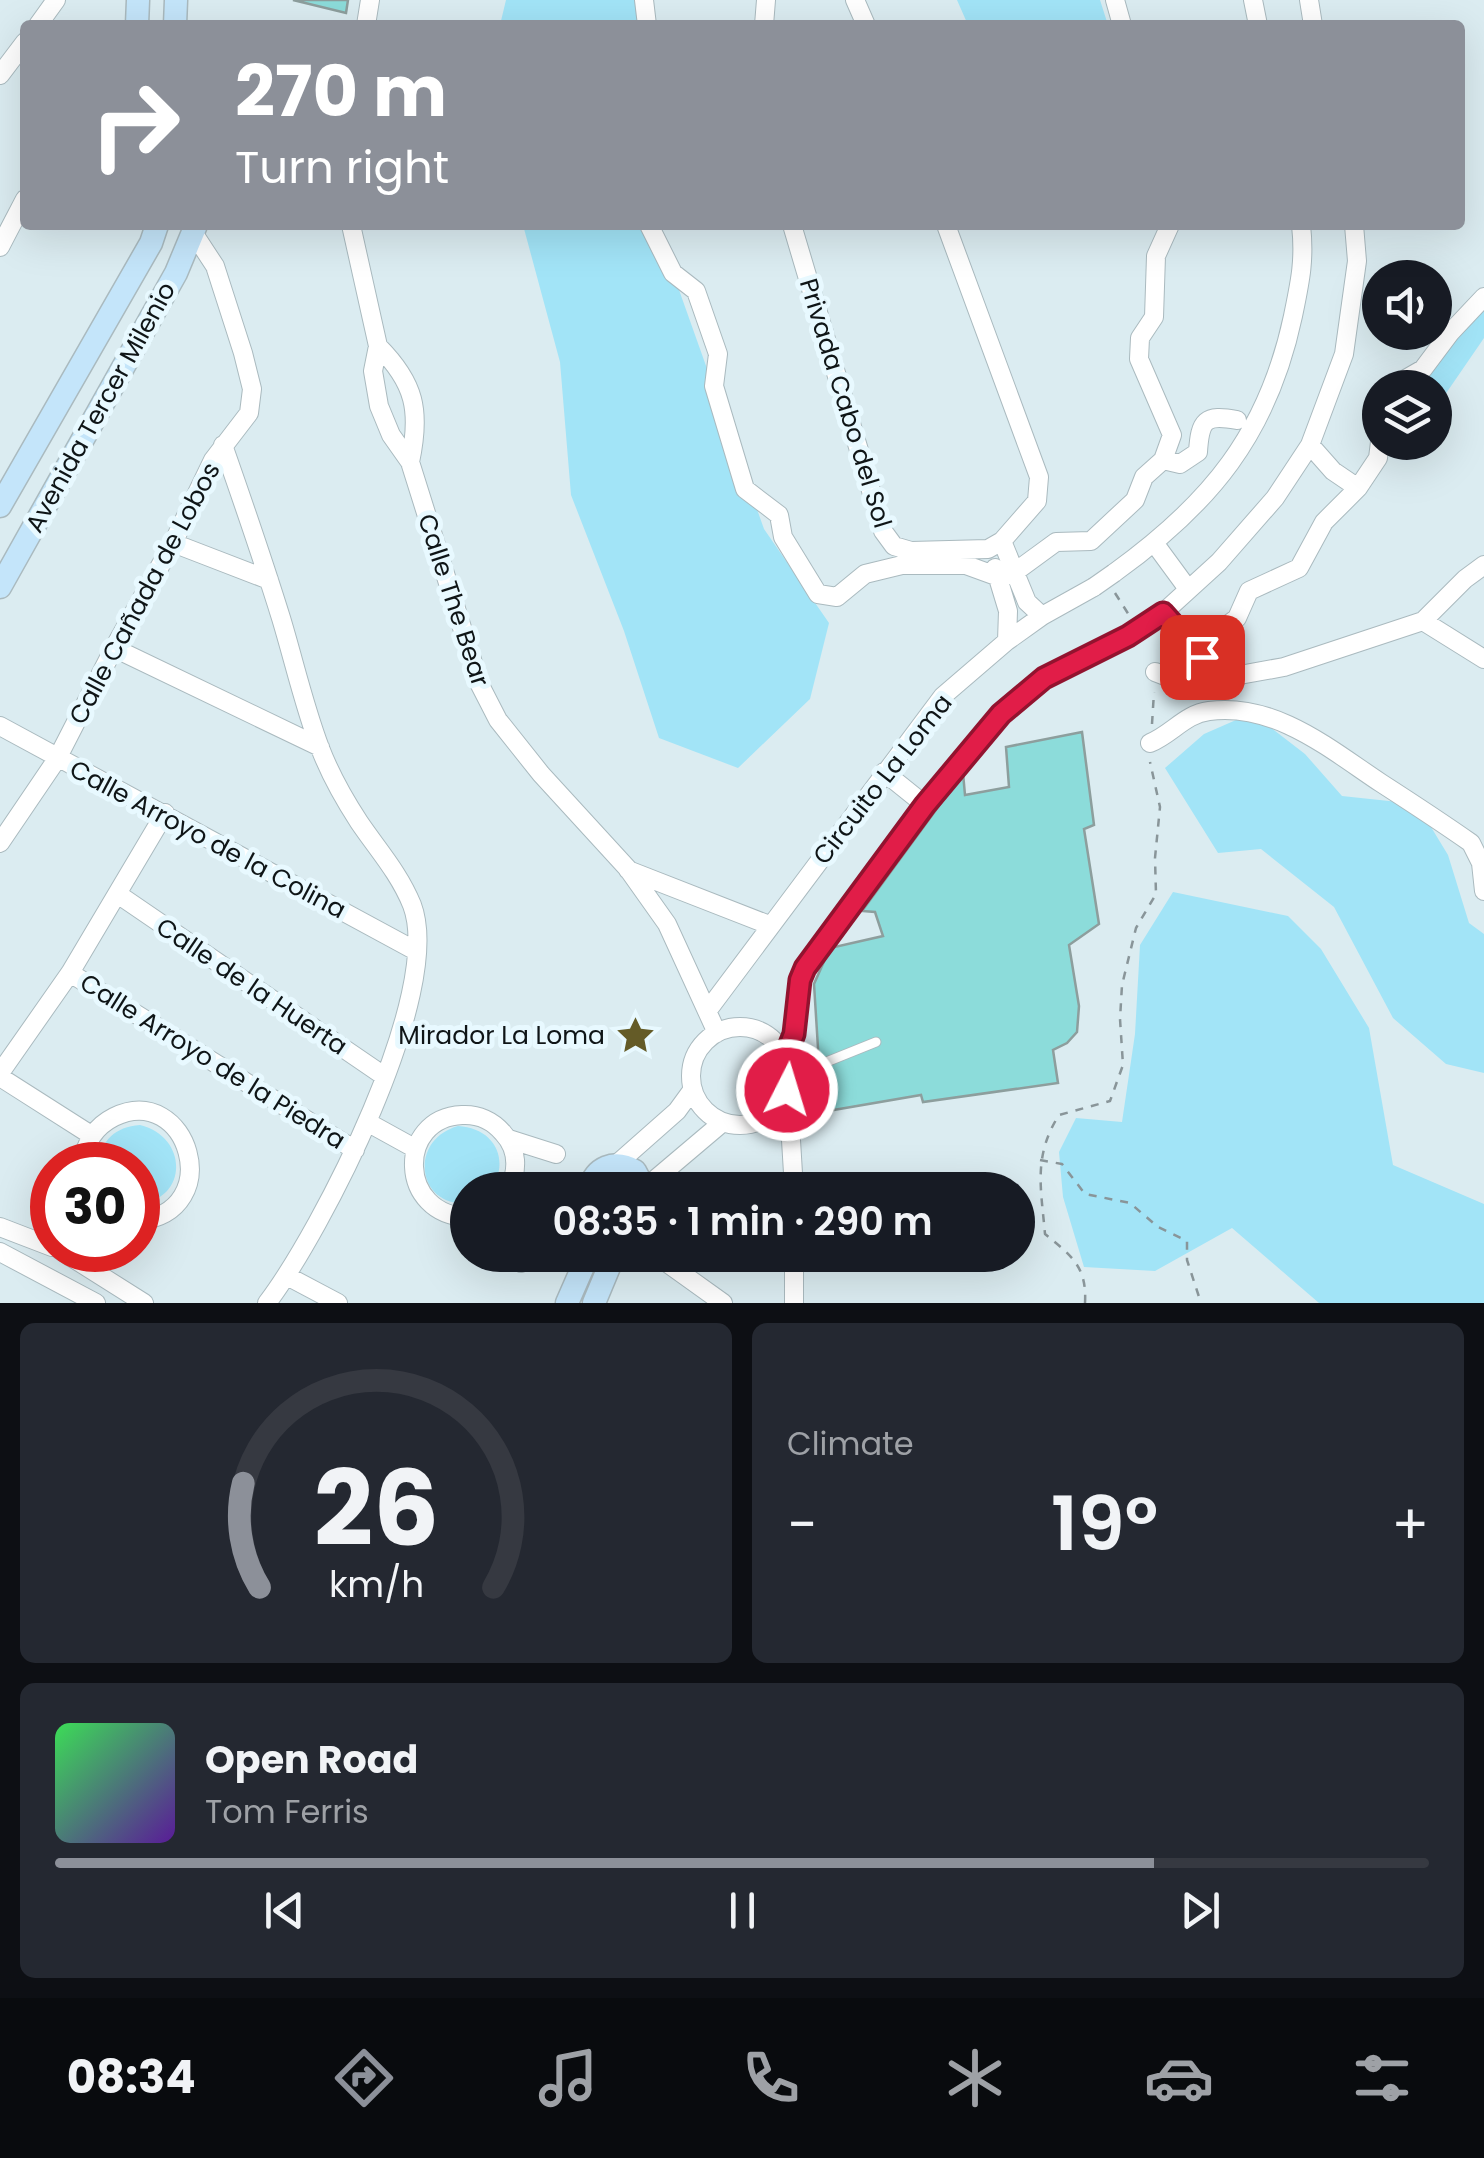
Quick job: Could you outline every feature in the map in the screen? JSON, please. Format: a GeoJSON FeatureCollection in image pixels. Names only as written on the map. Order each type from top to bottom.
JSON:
{"type":"FeatureCollection","features":[{"type":"Feature","properties":{"kind":"street"},"geometry":{"type":"LineString","coordinates":[[0,75],[20,49]]}},
{"type":"Feature","properties":{"kind":"street"},"geometry":{"type":"LineString","coordinates":[[0,247],[20,208]]}},
{"type":"Feature","properties":{"kind":"street","name":"Avenida Tercer Milenio"},"geometry":{"type":"LineString","coordinates":[[0,506],[155,230]]}},
{"type":"Feature","properties":{"kind":"street","name":"Avenida Tercer Milenio"},"geometry":{"type":"LineString","coordinates":[[0,588],[176,273],[195,230]]}},
{"type":"Feature","properties":{"kind":"street","name":"Calle Cañada de Lobos"},"geometry":{"type":"LineString","coordinates":[[0,843],[57,759],[213,460],[250,413],[252,389],[215,266],[196,230]]}},
{"type":"Feature","properties":{"kind":"street","name":"Calle The Bear"},"geometry":{"type":"LineString","coordinates":[[351,230],[378,346],[373,371],[379,406],[391,435],[410,462],[480,685],[498,720],[541,774],[628,869],[667,924],[717,1032]]}},
{"type":"Feature","properties":{"kind":"street"},"geometry":{"type":"LineString","coordinates":[[654,230],[673,273],[696,291],[718,354],[714,386],[745,489],[778,515],[783,537],[818,594],[838,597],[864,574],[902,565],[966,565],[1007,574],[1056,542],[1091,541],[1135,500],[1144,477],[1163,460],[1172,436],[1138,359],[1140,338],[1154,317],[1156,256],[1168,230]]}},
{"type":"Feature","properties":{"kind":"street","name":"Privada Cabo del Sol"},"geometry":{"type":"LineString","coordinates":[[793,230],[883,531],[894,546],[911,551],[995,545]]}},
{"type":"Feature","properties":{"kind":"street"},"geometry":{"type":"LineString","coordinates":[[948,230],[1038,477],[1038,501],[995,545],[1007,574],[1042,616]]}},
{"type":"Feature","properties":{"kind":"street","name":"Circuito La Loma"},"geometry":{"type":"LineString","coordinates":[[708,1010],[943,696],[1007,640],[1106,581],[1154,544],[1178,524],[1226,470],[1269,396],[1289,336],[1305,261],[1302,230]]}},
{"type":"Feature","properties":{"kind":"street","name":"Circuito La Loma"},"geometry":{"type":"LineString","coordinates":[[785,1057],[794,1034],[805,968],[925,805],[1001,714],[1044,678],[1144,624],[1219,562],[1274,498],[1310,445],[1344,354],[1358,260],[1355,230]]}},
{"type":"Feature","properties":{"kind":"street"},"geometry":{"type":"LineString","coordinates":[[1421,370],[1484,297]]}},
{"type":"Feature","properties":{"kind":"street","name":"Calle The Bear"},"geometry":{"type":"LineString","coordinates":[[378,346],[397,366],[412,396],[418,427],[410,462]]}},
{"type":"Feature","properties":{"kind":"street"},"geometry":{"type":"LineString","coordinates":[[1163,460],[1180,464],[1198,452],[1204,422],[1216,416],[1237,420]]}},
{"type":"Feature","properties":{"kind":"street"},"geometry":{"type":"LineString","coordinates":[[224,444],[320,747],[360,824],[394,868],[414,910],[416,950],[413,987],[356,1150],[287,1276],[266,1303]]}},
{"type":"Feature","properties":{"kind":"street"},"geometry":{"type":"LineString","coordinates":[[1310,445],[1333,471],[1358,488]]}},
{"type":"Feature","properties":{"kind":"street"},"geometry":{"type":"LineString","coordinates":[[1234,676],[1234,655],[1220,646],[1216,638],[1237,618],[1249,591],[1300,568],[1324,522],[1358,488],[1377,460]]}},
{"type":"Feature","properties":{"kind":"street"},"geometry":{"type":"LineString","coordinates":[[18,472],[51,493]]}},
{"type":"Feature","properties":{"kind":"street"},"geometry":{"type":"LineString","coordinates":[[173,543],[269,580]]}},
{"type":"Feature","properties":{"kind":"street"},"geometry":{"type":"LineString","coordinates":[[1154,544],[1188,589]]}},
{"type":"Feature","properties":{"kind":"street"},"geometry":{"type":"LineString","coordinates":[[1156,672],[1205,691],[1218,688],[1234,676],[1284,667],[1423,621],[1465,578],[1484,565]]}},
{"type":"Feature","properties":{"kind":"street"},"geometry":{"type":"LineString","coordinates":[[1007,574],[1007,640]]}},
{"type":"Feature","properties":{"kind":"street"},"geometry":{"type":"LineString","coordinates":[[1423,621],[1484,659]]}},
{"type":"Feature","properties":{"kind":"street"},"geometry":{"type":"LineString","coordinates":[[1144,624],[1234,676]]}},
{"type":"Feature","properties":{"kind":"street"},"geometry":{"type":"LineString","coordinates":[[114,648],[320,747]]}},
{"type":"Feature","properties":{"kind":"street"},"geometry":{"type":"LineString","coordinates":[[1211,710],[1218,688]]}},
{"type":"Feature","properties":{"kind":"street"},"geometry":{"type":"LineString","coordinates":[[1150,743],[1169,736],[1189,716],[1211,710],[1252,713],[1322,740],[1471,842],[1480,863],[1484,891]]}},
{"type":"Feature","properties":{"kind":"street","name":"Calle Arroyo de la Colina"},"geometry":{"type":"LineString","coordinates":[[0,726],[416,950]]}},
{"type":"Feature","properties":{"kind":"street"},"geometry":{"type":"LineString","coordinates":[[884,772],[925,805]]}},
{"type":"Feature","properties":{"kind":"street"},"geometry":{"type":"LineString","coordinates":[[92,1135],[0,1075],[120,895],[165,813]]}},
{"type":"Feature","properties":{"kind":"street","name":"Calle The Bear"},"geometry":{"type":"LineString","coordinates":[[628,869],[769,925]]}},
{"type":"Feature","properties":{"kind":"street","name":"Calle de la Huerta"},"geometry":{"type":"LineString","coordinates":[[120,895],[384,1076]]}},
{"type":"Feature","properties":{"kind":"street","name":"Calle Arroyo de la Piedra"},"geometry":{"type":"LineString","coordinates":[[70,973],[356,1150]]}},
{"type":"Feature","properties":{"kind":"street"},"geometry":{"type":"LineString","coordinates":[[780,1105],[754,1123],[738,1125],[723,1122],[704,1109],[693,1089],[692,1072],[695,1056],[704,1042],[717,1032],[736,1027],[756,1030],[774,1040],[785,1057],[789,1077],[780,1105],[791,1140],[793,1172]]}},
{"type":"Feature","properties":{"kind":"street"},"geometry":{"type":"LineString","coordinates":[[617,1164],[677,1111],[693,1089]]}},
{"type":"Feature","properties":{"kind":"street"},"geometry":{"type":"LineString","coordinates":[[90,1142],[105,1121],[122,1113],[142,1111],[160,1116],[174,1126],[186,1143],[191,1169],[181,1198],[160,1215]]}},
{"type":"Feature","properties":{"kind":"street"},"geometry":{"type":"LineString","coordinates":[[450,1215],[425,1199],[416,1184],[413,1166],[416,1148],[436,1123],[467,1114],[484,1118],[508,1139],[556,1154]]}},
{"type":"Feature","properties":{"kind":"street"},"geometry":{"type":"LineString","coordinates":[[367,1122],[416,1148]]}},
{"type":"Feature","properties":{"kind":"street"},"geometry":{"type":"LineString","coordinates":[[665,1172],[723,1122]]}},
{"type":"Feature","properties":{"kind":"street"},"geometry":{"type":"LineString","coordinates":[[508,1139],[516,1172]]}},
{"type":"Feature","properties":{"kind":"street"},"geometry":{"type":"LineString","coordinates":[[598,1172],[617,1164],[636,1172]]}},
{"type":"Feature","properties":{"kind":"street"},"geometry":{"type":"LineString","coordinates":[[0,1226],[30,1238]]}},
{"type":"Feature","properties":{"kind":"street"},"geometry":{"type":"LineString","coordinates":[[0,1252],[96,1303]]}},
{"type":"Feature","properties":{"kind":"street"},"geometry":{"type":"LineString","coordinates":[[95,1272],[144,1303]]}},
{"type":"Feature","properties":{"kind":"street"},"geometry":{"type":"LineString","coordinates":[[568,1303],[581,1272]]}},
{"type":"Feature","properties":{"kind":"street"},"geometry":{"type":"LineString","coordinates":[[594,1303],[607,1272]]}},
{"type":"Feature","properties":{"kind":"street"},"geometry":{"type":"LineString","coordinates":[[680,1272],[723,1303]]}},
{"type":"Feature","properties":{"kind":"street"},"geometry":{"type":"LineString","coordinates":[[794,1272],[794,1303]]}},
{"type":"Feature","properties":{"kind":"street"},"geometry":{"type":"LineString","coordinates":[[287,1276],[338,1303]]}},
{"type":"Feature","properties":{"kind":"lane"},"geometry":{"type":"LineString","coordinates":[[789,1077],[876,1042]]}},
{"type":"Feature","properties":{"kind":"path"},"geometry":{"type":"LineString","coordinates":[[1106,581],[1144,624]]}},
{"type":"Feature","properties":{"kind":"path"},"geometry":{"type":"LineString","coordinates":[[1085,1303],[1086,1280],[1070,1254],[1045,1234],[1040,1160],[1044,1138],[1059,1115],[1110,1101],[1124,1065],[1122,985],[1136,928],[1156,894],[1160,808],[1150,770],[1150,743],[1156,672]]}},
{"type":"Feature","properties":{"kind":"path"},"geometry":{"type":"LineString","coordinates":[[1040,1160],[1062,1164],[1086,1194],[1130,1203],[1158,1226],[1187,1242],[1187,1260],[1201,1303]]}},
{"type":"Feature","properties":{"kind":"shaded area"},"geometry":{"type":"Polygon","coordinates":[[[506,0],[645,0],[649,20],[501,20],[506,0]]]}},
{"type":"Feature","properties":{"kind":"shaded area"},"geometry":{"type":"Polygon","coordinates":[[[957,0],[1100,0],[1106,20],[966,20],[957,0]]]}},
{"type":"Feature","properties":{"kind":"shaded area"},"geometry":{"type":"Polygon","coordinates":[[[524,230],[652,230],[673,273],[764,529],[829,623],[810,699],[738,768],[659,738],[624,631],[571,495],[560,362],[524,230]]]}},
{"type":"Feature","properties":{"kind":"shaded area"},"geometry":{"type":"Polygon","coordinates":[[[1484,297],[1484,338],[1452,385],[1452,370],[1408,370],[1429,350],[1452,350],[1452,328],[1484,297]]]}},
{"type":"Feature","properties":{"kind":"shaded area"},"geometry":{"type":"Polygon","coordinates":[[[1252,713],[1305,754],[1342,796],[1417,804],[1448,855],[1469,923],[1484,934],[1484,1073],[1446,1064],[1393,1018],[1334,907],[1261,849],[1218,853],[1165,768],[1204,734],[1252,713]]]}},
{"type":"Feature","properties":{"kind":"shaded area"},"geometry":{"type":"Polygon","coordinates":[[[1173,892],[1288,916],[1321,949],[1369,1028],[1393,1165],[1484,1204],[1484,1303],[1319,1303],[1232,1228],[1155,1271],[1084,1267],[1063,1197],[1059,1152],[1076,1118],[1122,1122],[1135,1034],[1140,945],[1173,892]]]}},
{"type":"Feature","properties":{"kind":"shaded area"},"geometry":{"type":"Polygon","coordinates":[[[140,1125],[156,1132],[174,1154],[174,1180],[160,1196],[160,1142],[106,1142],[123,1129],[140,1125]]]}},
{"type":"Feature","properties":{"kind":"shaded area"},"geometry":{"type":"Polygon","coordinates":[[[458,1126],[481,1132],[496,1147],[499,1157],[498,1172],[450,1172],[450,1201],[437,1195],[425,1171],[431,1144],[442,1133],[458,1126]]]}},
{"type":"Feature","properties":{"kind":"building"},"geometry":{"type":"Polygon","coordinates":[[[293,0],[348,0],[346,13],[293,0]]]}},
{"type":"Feature","properties":{"kind":"building"},"geometry":{"type":"Polygon","coordinates":[[[1082,732],[1094,825],[1084,829],[1099,924],[1069,945],[1079,1006],[1077,1032],[1053,1050],[1058,1083],[923,1102],[921,1095],[822,1112],[814,984],[830,948],[883,936],[875,912],[862,911],[963,773],[965,795],[1009,787],[1006,747],[1082,732]]]}},
{"type":"Feature","properties":{"kind":"place","name":"Mirador La Loma"},"geometry":{"type":"Point","coordinates":[635,1035]}},
{"type":"Feature","properties":{"kind":"route"},"geometry":{"type":"LineString","coordinates":[[787,1090],[785,1057],[794,1034],[805,968],[925,805],[1001,714],[1044,678],[1128,636],[1163,613],[1202,657]]}}]}
